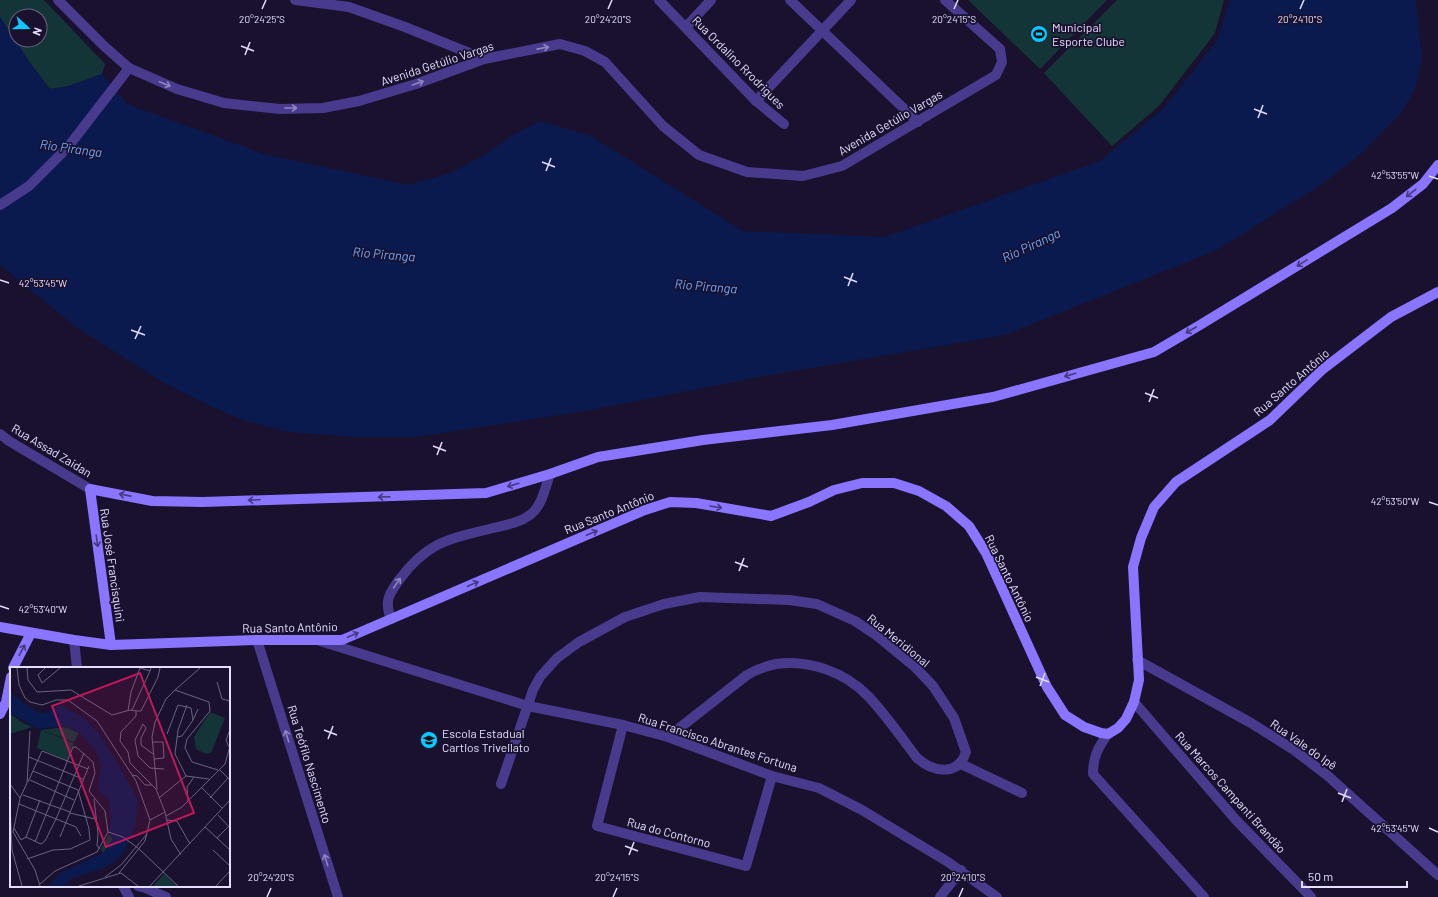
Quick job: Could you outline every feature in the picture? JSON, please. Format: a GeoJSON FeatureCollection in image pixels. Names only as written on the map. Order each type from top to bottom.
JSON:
{"type":"FeatureCollection","features":[{"type":"Feature","properties":{"kind":"main road"},"geometry":{"type":"LineString","coordinates":[[90,489],[152,501],[204,502],[431,496],[486,493],[550,474],[598,457],[703,440],[832,425],[993,397],[1154,352],[1392,208],[1423,184],[1438,164]]}},
{"type":"Feature","properties":{"kind":"main road","name":"Rua Santo Antônio"},"geometry":{"type":"LineString","coordinates":[[0,627],[111,645],[257,640],[342,640],[645,510],[670,502],[696,503],[771,516],[809,502],[834,490],[862,483],[894,483],[919,491],[946,506],[969,526],[986,553],[1047,686],[1065,715],[1084,727],[1108,734],[1122,724],[1134,702],[1139,680],[1133,567],[1140,538],[1154,507],[1176,482],[1270,420],[1323,369],[1391,317],[1438,292]]}},
{"type":"Feature","properties":{"kind":"main road","name":"Rua José Francisquini"},"geometry":{"type":"LineString","coordinates":[[90,489],[111,645]]}},
{"type":"Feature","properties":{"kind":"main road"},"geometry":{"type":"LineString","coordinates":[[14,667],[31,633]]}},
{"type":"Feature","properties":{"kind":"main road"},"geometry":{"type":"LineString","coordinates":[[0,714],[6,702],[10,682]]}},
{"type":"Feature","properties":{"kind":"street","name":"Avenida Getúlio Vargas"},"geometry":{"type":"LineString","coordinates":[[58,0],[104,46],[126,72],[224,103],[280,108],[323,108],[359,101],[416,84],[484,59],[560,44],[585,51],[605,62],[663,126],[699,155],[747,172],[803,176],[842,166],[996,75],[1002,62],[1000,49],[945,0]]}},
{"type":"Feature","properties":{"kind":"street"},"geometry":{"type":"LineString","coordinates":[[295,0],[349,7],[405,27],[484,59]]}},
{"type":"Feature","properties":{"kind":"street","name":"Rua Ordalino Rrodrigues"},"geometry":{"type":"LineString","coordinates":[[659,0],[756,101],[784,124]]}},
{"type":"Feature","properties":{"kind":"street"},"geometry":{"type":"LineString","coordinates":[[686,27],[710,0]]}},
{"type":"Feature","properties":{"kind":"street"},"geometry":{"type":"LineString","coordinates":[[790,0],[918,122]]}},
{"type":"Feature","properties":{"kind":"street"},"geometry":{"type":"LineString","coordinates":[[756,101],[851,0]]}},
{"type":"Feature","properties":{"kind":"street"},"geometry":{"type":"LineString","coordinates":[[0,205],[29,186],[54,162],[68,147],[126,72]]}},
{"type":"Feature","properties":{"kind":"street","name":"Rua Assad Zaidan"},"geometry":{"type":"LineString","coordinates":[[0,434],[9,442],[90,489]]}},
{"type":"Feature","properties":{"kind":"street"},"geometry":{"type":"LineString","coordinates":[[391,619],[387,609],[389,596],[404,574],[419,558],[438,544],[450,539],[513,523],[529,515],[535,511],[539,504],[550,474]]}},
{"type":"Feature","properties":{"kind":"street","name":"Rua Meridional"},"geometry":{"type":"LineString","coordinates":[[501,784],[533,690],[540,677],[557,658],[579,642],[625,617],[664,604],[700,597],[789,600],[817,604],[855,621],[876,635],[916,668],[933,686],[954,718],[966,752],[961,764]]}},
{"type":"Feature","properties":{"kind":"street"},"geometry":{"type":"LineString","coordinates":[[74,640],[77,667]]}},
{"type":"Feature","properties":{"kind":"street","name":"Rua Teófilo Nascimento"},"geometry":{"type":"LineString","coordinates":[[257,640],[338,897]]}},
{"type":"Feature","properties":{"kind":"street","name":"Rua Francisco Abrantes Fortuna"},"geometry":{"type":"LineString","coordinates":[[315,640],[528,706],[623,725],[668,737],[772,776],[819,788],[862,810],[961,870],[997,897]]}},
{"type":"Feature","properties":{"kind":"street","name":"Rua Vale do Ipê"},"geometry":{"type":"LineString","coordinates":[[1137,660],[1251,723],[1294,750],[1328,776],[1438,874]]}},
{"type":"Feature","properties":{"kind":"street"},"geometry":{"type":"LineString","coordinates":[[668,737],[747,674],[776,664],[805,665],[822,668],[839,674],[867,695],[880,709],[917,758],[924,764],[947,770],[961,764],[1022,793]]}},
{"type":"Feature","properties":{"kind":"street","name":"Rua Marcos Campanti Brandão"},"geometry":{"type":"LineString","coordinates":[[1134,702],[1236,820],[1311,897]]}},
{"type":"Feature","properties":{"kind":"street","name":"Rua do Contorno"},"geometry":{"type":"LineString","coordinates":[[623,725],[597,826],[746,866],[772,776]]}},
{"type":"Feature","properties":{"kind":"street"},"geometry":{"type":"LineString","coordinates":[[1108,734],[1097,750],[1093,762],[1093,774],[1204,897]]}},
{"type":"Feature","properties":{"kind":"street"},"geometry":{"type":"LineString","coordinates":[[940,897],[961,870]]}},
{"type":"Feature","properties":{"kind":"street"},"geometry":{"type":"LineString","coordinates":[[124,887],[129,897]]}},
{"type":"Feature","properties":{"kind":"street"},"geometry":{"type":"LineString","coordinates":[[143,887],[166,897]]}},
{"type":"Feature","properties":{"kind":"green space"},"geometry":{"type":"Polygon","coordinates":[[[0,0],[44,0],[105,64],[102,74],[69,86],[50,89],[20,48],[48,48],[48,8],[8,8],[8,29],[0,17],[0,0]]]}},
{"type":"Feature","properties":{"kind":"green space","name":"Municipal Esporte Clube"},"geometry":{"type":"Polygon","coordinates":[[[968,0],[1107,0],[1040,69],[968,0]]]}},
{"type":"Feature","properties":{"kind":"green space"},"geometry":{"type":"Polygon","coordinates":[[[1117,0],[1224,0],[1215,33],[1159,106],[1112,146],[1044,73],[1117,0]]]}},
{"type":"Feature","properties":{"kind":"water","name":"Rio Piranga"},"geometry":{"type":"Polygon","coordinates":[[[1230,0],[1416,0],[1422,58],[1416,87],[1401,113],[1363,152],[1322,184],[1217,250],[1005,335],[776,374],[585,411],[417,437],[353,437],[289,432],[245,421],[206,404],[164,383],[76,327],[0,265],[0,17],[8,29],[8,48],[20,48],[50,89],[69,86],[102,74],[127,104],[264,154],[408,185],[450,173],[486,154],[511,136],[540,121],[591,136],[743,231],[885,237],[1100,161],[1164,108],[1218,39],[1230,0]]]}},
{"type":"Feature","properties":{"kind":"place","name":"Municipal Esporte Clube"},"geometry":{"type":"Point","coordinates":[1039,34]}},
{"type":"Feature","properties":{"kind":"place","name":"Escola Estadual Cartlos Trivellato"},"geometry":{"type":"Point","coordinates":[429,740]}}]}
